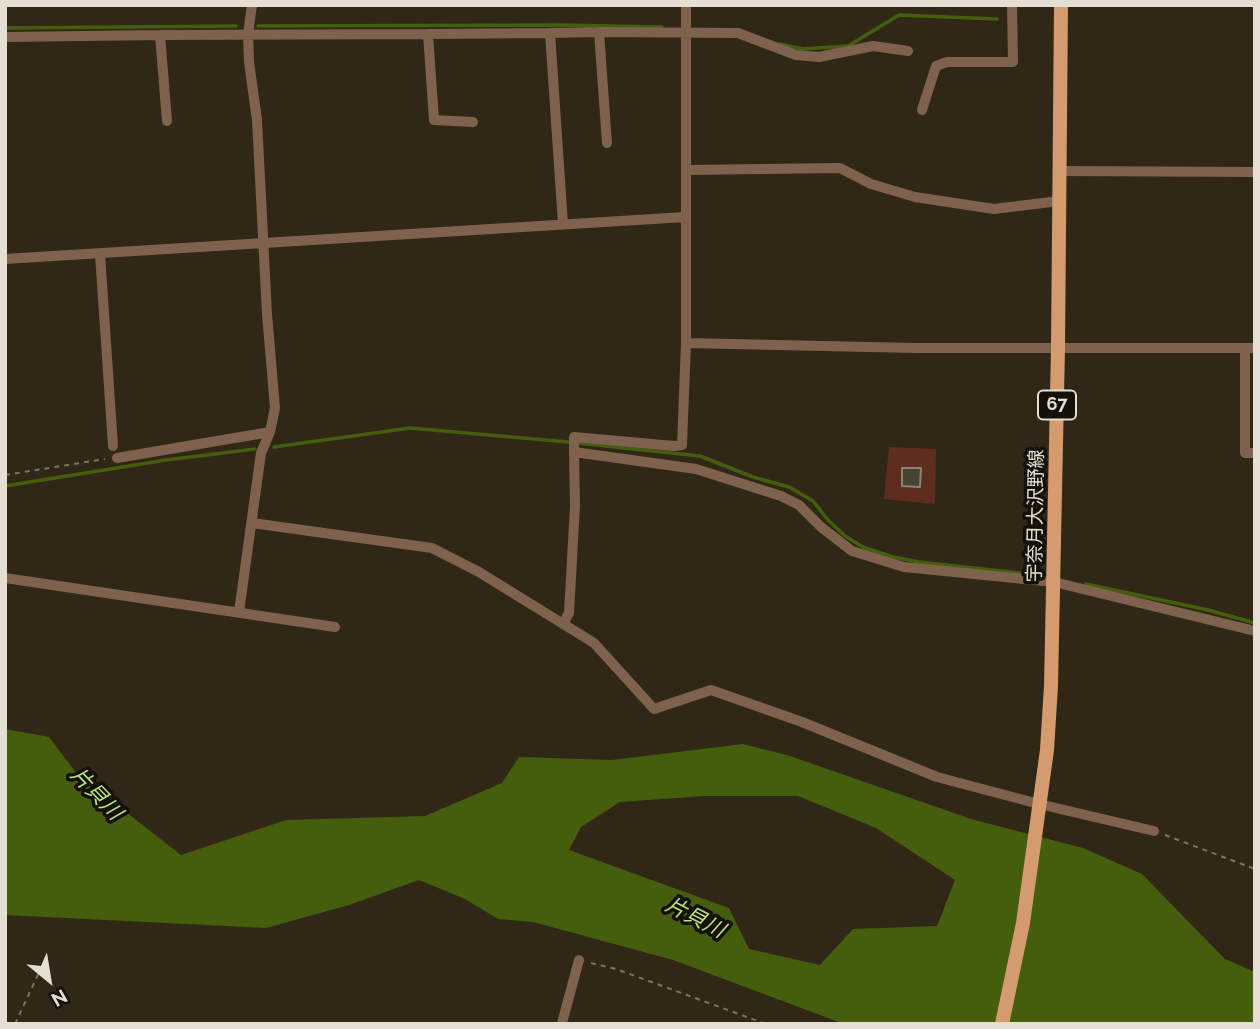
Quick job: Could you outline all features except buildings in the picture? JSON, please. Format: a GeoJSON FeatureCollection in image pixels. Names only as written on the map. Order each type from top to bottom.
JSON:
{"type":"FeatureCollection","features":[{"type":"Feature","properties":{"kind":"main road","name":"宇奈月大沢野線"},"geometry":{"type":"LineString","coordinates":[[1002,1024],[1023,923],[1047,750],[1051,686],[1061,5]]}},
{"type":"Feature","properties":{"kind":"street"},"geometry":{"type":"LineString","coordinates":[[240,612],[261,453],[270,432],[275,408],[257,120],[248,33],[252,5]]}},
{"type":"Feature","properties":{"kind":"street"},"geometry":{"type":"LineString","coordinates":[[563,624],[569,614],[575,506],[574,437],[682,445],[686,5]]}},
{"type":"Feature","properties":{"kind":"street"},"geometry":{"type":"LineString","coordinates":[[922,110],[936,66],[947,62],[1013,62],[1012,5]]}},
{"type":"Feature","properties":{"kind":"street"},"geometry":{"type":"LineString","coordinates":[[599,32],[607,143]]}},
{"type":"Feature","properties":{"kind":"street"},"geometry":{"type":"LineString","coordinates":[[5,37],[248,33],[686,32],[738,33],[796,55],[819,57],[873,46],[908,51]]}},
{"type":"Feature","properties":{"kind":"street"},"geometry":{"type":"LineString","coordinates":[[550,33],[563,224]]}},
{"type":"Feature","properties":{"kind":"street"},"geometry":{"type":"LineString","coordinates":[[428,34],[435,120],[473,121]]}},
{"type":"Feature","properties":{"kind":"street"},"geometry":{"type":"LineString","coordinates":[[160,35],[167,121]]}},
{"type":"Feature","properties":{"kind":"street"},"geometry":{"type":"LineString","coordinates":[[686,170],[840,169],[871,184],[915,197],[994,209],[1059,201]]}},
{"type":"Feature","properties":{"kind":"street"},"geometry":{"type":"LineString","coordinates":[[1059,171],[1255,172]]}},
{"type":"Feature","properties":{"kind":"street"},"geometry":{"type":"LineString","coordinates":[[5,259],[685,217]]}},
{"type":"Feature","properties":{"kind":"street"},"geometry":{"type":"LineString","coordinates":[[100,254],[113,446]]}},
{"type":"Feature","properties":{"kind":"street"},"geometry":{"type":"LineString","coordinates":[[685,343],[915,348],[1250,348],[1245,453],[1255,453]]}},
{"type":"Feature","properties":{"kind":"street"},"geometry":{"type":"LineString","coordinates":[[117,458],[270,432]]}},
{"type":"Feature","properties":{"kind":"street"},"geometry":{"type":"LineString","coordinates":[[573,452],[696,469],[781,496],[799,505],[821,527],[852,551],[904,567],[1054,582],[1255,631]]}},
{"type":"Feature","properties":{"kind":"street"},"geometry":{"type":"LineString","coordinates":[[252,523],[432,548],[479,572],[594,643],[654,709],[711,690],[802,722],[937,777],[1038,811],[1154,831]]}},
{"type":"Feature","properties":{"kind":"street"},"geometry":{"type":"LineString","coordinates":[[5,578],[335,627]]}},
{"type":"Feature","properties":{"kind":"street"},"geometry":{"type":"LineString","coordinates":[[563,1024],[579,960]]}},
{"type":"Feature","properties":{"kind":"path"},"geometry":{"type":"LineString","coordinates":[[5,475],[117,458]]}},
{"type":"Feature","properties":{"kind":"path"},"geometry":{"type":"LineString","coordinates":[[1154,831],[1255,869]]}},
{"type":"Feature","properties":{"kind":"path"},"geometry":{"type":"LineString","coordinates":[[15,1024],[48,953]]}},
{"type":"Feature","properties":{"kind":"path"},"geometry":{"type":"LineString","coordinates":[[579,960],[616,969],[766,1024]]}},
{"type":"Feature","properties":{"kind":"shaded area"},"geometry":{"type":"Polygon","coordinates":[[[889,447],[936,449],[935,504],[884,499],[889,447]]]}},
{"type":"Feature","properties":{"kind":"water","name":"片貝川"},"geometry":{"type":"Polygon","coordinates":[[[5,729],[49,737],[77,774],[181,855],[286,820],[425,816],[502,783],[519,757],[612,760],[743,744],[787,755],[971,819],[1083,848],[1142,874],[1225,959],[1255,972],[1255,1024],[844,1024],[673,960],[533,922],[498,919],[465,899],[419,880],[349,905],[266,928],[5,915],[5,729]],[[705,796],[620,802],[581,827],[569,850],[729,908],[749,949],[820,965],[853,929],[937,926],[955,880],[876,828],[798,796],[705,796]]]}},
{"type":"Feature","properties":{"kind":"waterway"},"geometry":{"type":"LineString","coordinates":[[780,44],[802,49],[848,46],[899,15],[997,19]]}},
{"type":"Feature","properties":{"kind":"waterway"},"geometry":{"type":"LineString","coordinates":[[5,28],[236,26]]}},
{"type":"Feature","properties":{"kind":"waterway"},"geometry":{"type":"LineString","coordinates":[[258,26],[662,27]]}},
{"type":"Feature","properties":{"kind":"waterway"},"geometry":{"type":"LineString","coordinates":[[274,447],[410,428],[568,442]]}},
{"type":"Feature","properties":{"kind":"waterway"},"geometry":{"type":"LineString","coordinates":[[577,443],[700,456],[753,477],[789,487],[813,501],[845,536],[863,547],[893,557],[1037,575]]}},
{"type":"Feature","properties":{"kind":"waterway"},"geometry":{"type":"LineString","coordinates":[[5,486],[166,460],[255,449]]}},
{"type":"Feature","properties":{"kind":"waterway"},"geometry":{"type":"LineString","coordinates":[[1086,584],[1255,623]]}}]}
